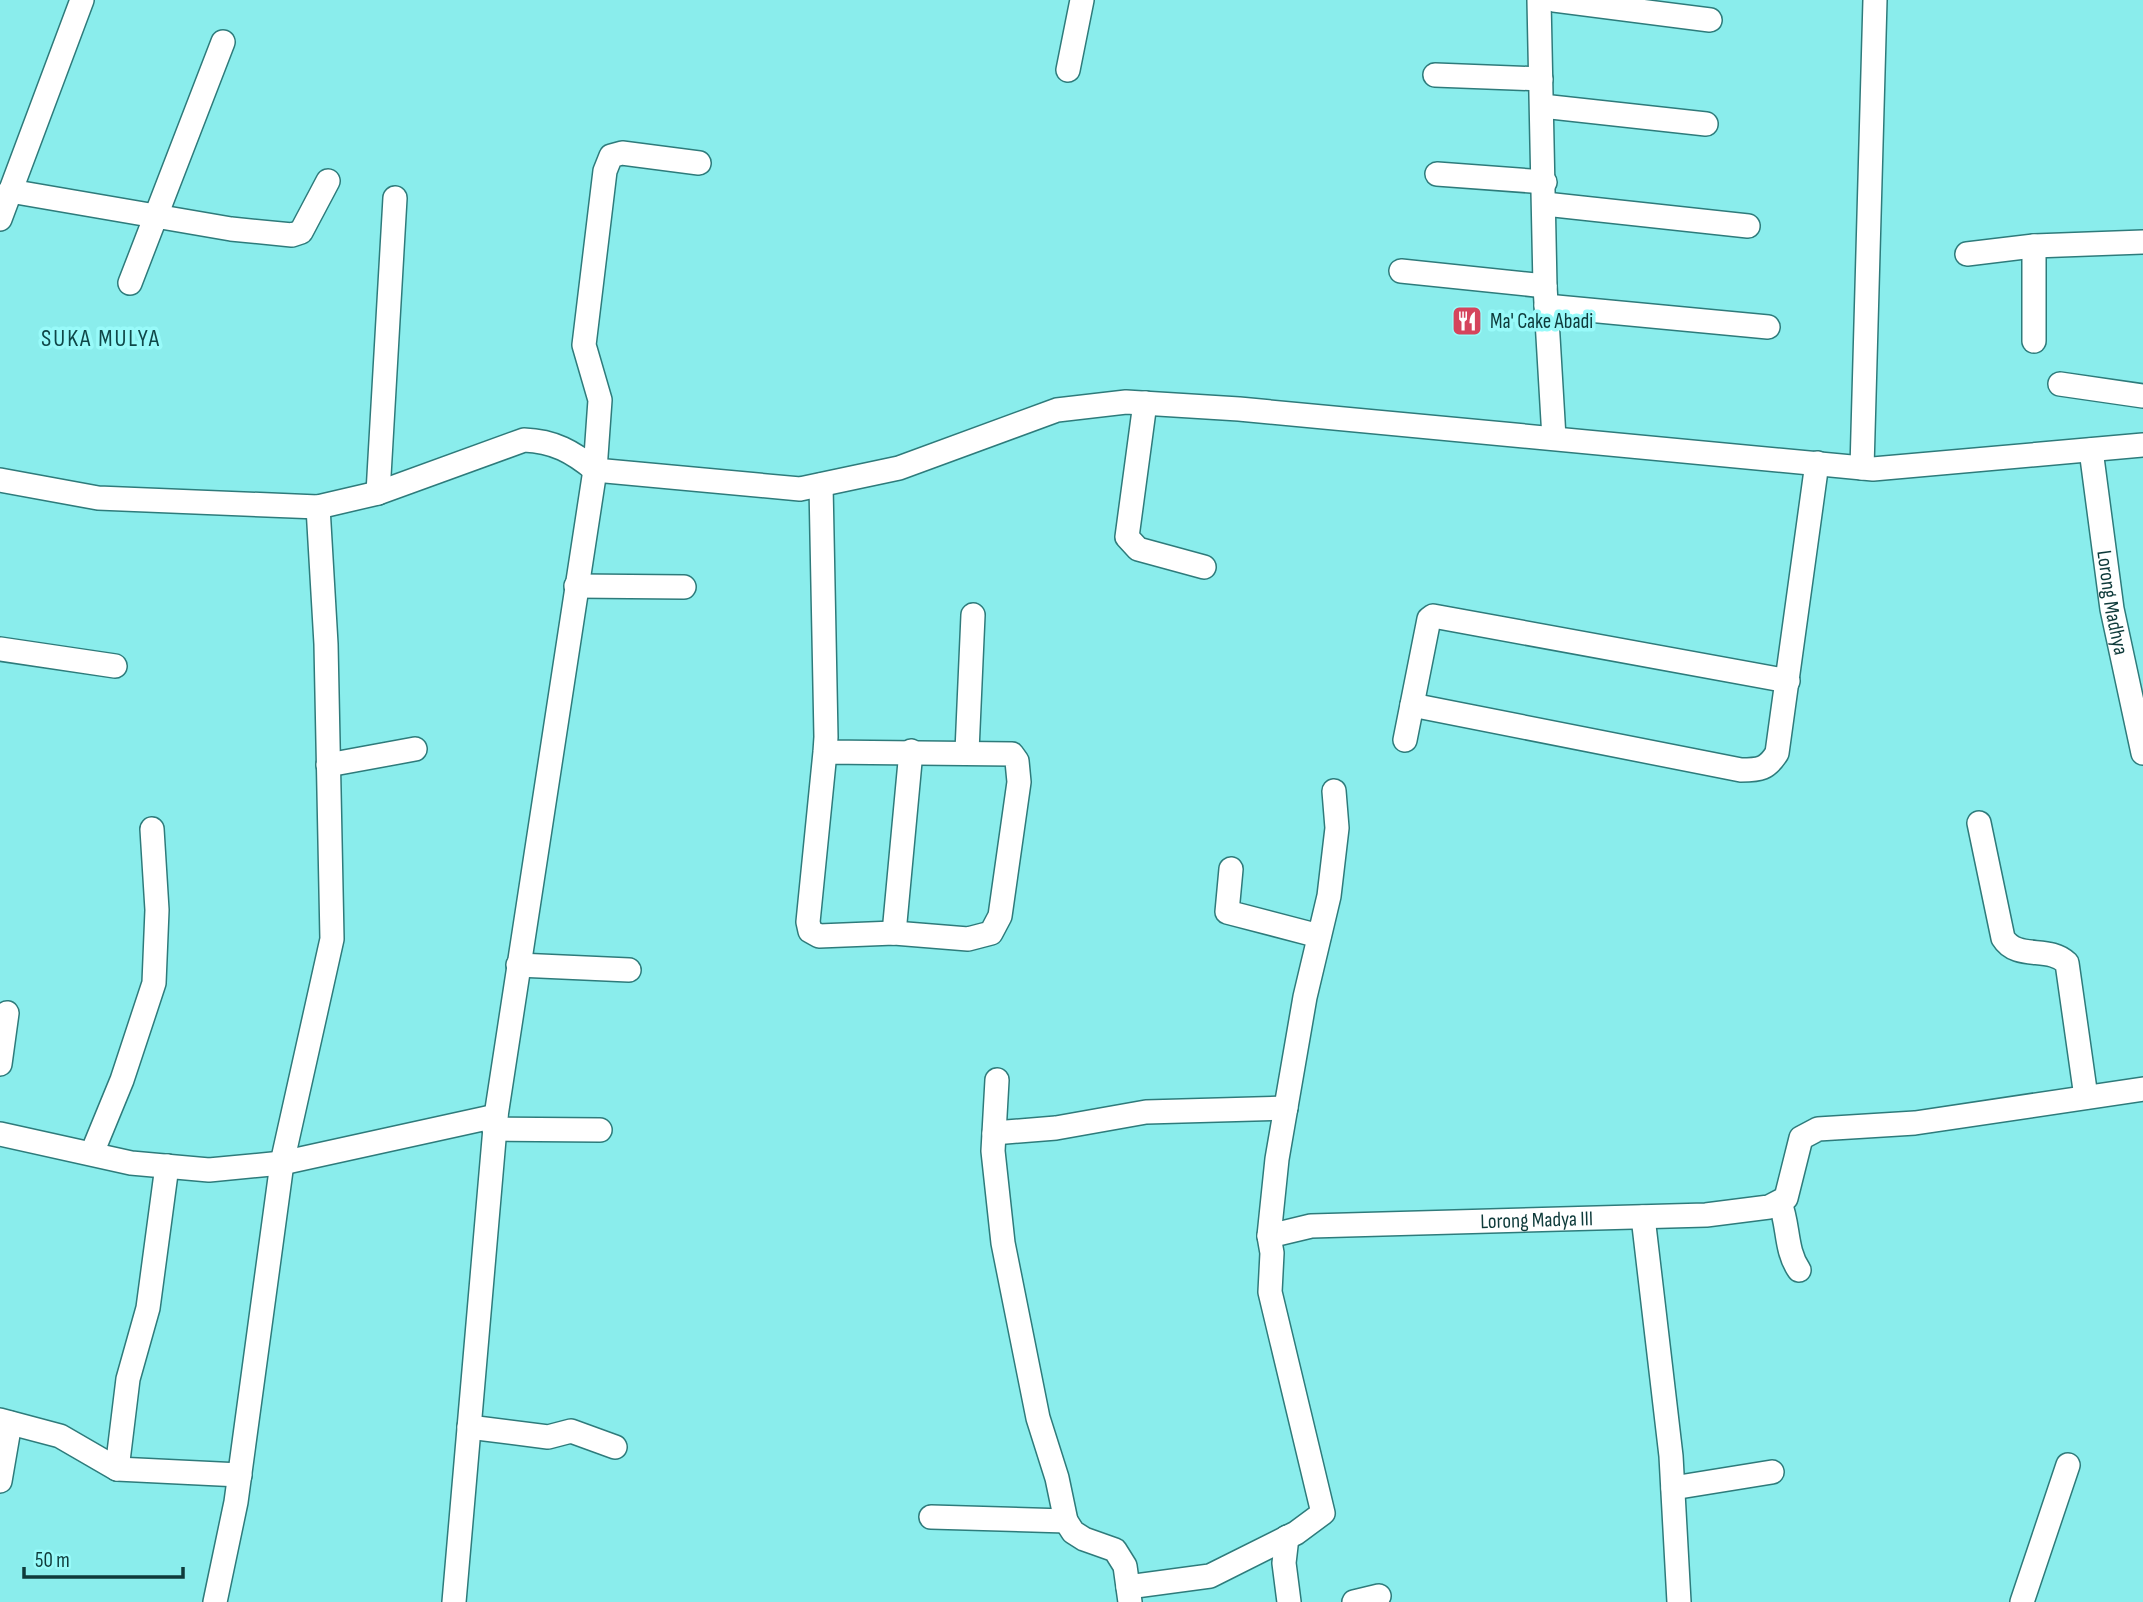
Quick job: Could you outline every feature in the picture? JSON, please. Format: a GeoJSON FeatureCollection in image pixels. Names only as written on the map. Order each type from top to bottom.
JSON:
{"type":"FeatureCollection","features":[{"type":"Feature","properties":{"kind":"street"},"geometry":{"type":"LineString","coordinates":[[0,219],[82,0]]}},
{"type":"Feature","properties":{"kind":"street"},"geometry":{"type":"LineString","coordinates":[[1068,70],[1082,0]]}},
{"type":"Feature","properties":{"kind":"street"},"geometry":{"type":"LineString","coordinates":[[1539,0],[1545,296],[1554,438]]}},
{"type":"Feature","properties":{"kind":"street"},"geometry":{"type":"LineString","coordinates":[[1554,0],[1710,20]]}},
{"type":"Feature","properties":{"kind":"street"},"geometry":{"type":"LineString","coordinates":[[1862,468],[1871,44],[1875,0]]}},
{"type":"Feature","properties":{"kind":"street"},"geometry":{"type":"LineString","coordinates":[[130,283],[223,42]]}},
{"type":"Feature","properties":{"kind":"street"},"geometry":{"type":"LineString","coordinates":[[1435,75],[1541,79]]}},
{"type":"Feature","properties":{"kind":"street"},"geometry":{"type":"LineString","coordinates":[[1542,106],[1706,124]]}},
{"type":"Feature","properties":{"kind":"street"},"geometry":{"type":"LineString","coordinates":[[454,1602],[495,1122],[595,470],[600,400],[584,345],[605,171],[611,156],[621,152],[699,163]]}},
{"type":"Feature","properties":{"kind":"street"},"geometry":{"type":"LineString","coordinates":[[1437,174],[1748,226]]}},
{"type":"Feature","properties":{"kind":"street"},"geometry":{"type":"LineString","coordinates":[[10,191],[231,229],[292,235],[301,232],[328,181]]}},
{"type":"Feature","properties":{"kind":"street"},"geometry":{"type":"LineString","coordinates":[[377,494],[396,198]]}},
{"type":"Feature","properties":{"kind":"street"},"geometry":{"type":"LineString","coordinates":[[1967,254],[2034,246],[2143,242]]}},
{"type":"Feature","properties":{"kind":"street"},"geometry":{"type":"LineString","coordinates":[[2034,246],[2034,341]]}},
{"type":"Feature","properties":{"kind":"street"},"geometry":{"type":"LineString","coordinates":[[1401,271],[1545,296],[1768,327]]}},
{"type":"Feature","properties":{"kind":"street"},"geometry":{"type":"LineString","coordinates":[[2060,384],[2143,396]]}},
{"type":"Feature","properties":{"kind":"street"},"geometry":{"type":"LineString","coordinates":[[0,480],[98,498],[318,507],[377,494],[524,440],[540,441],[572,451],[595,470],[800,489],[900,468],[1057,410],[1126,402],[1554,438],[1862,468],[2143,445]]}},
{"type":"Feature","properties":{"kind":"street"},"geometry":{"type":"LineString","coordinates":[[1145,403],[1127,537],[1138,549],[1204,567]]}},
{"type":"Feature","properties":{"kind":"street","name":"Lorong Madhya"},"geometry":{"type":"LineString","coordinates":[[2091,450],[2112,609],[2143,753]]}},
{"type":"Feature","properties":{"kind":"street"},"geometry":{"type":"LineString","coordinates":[[1412,705],[1741,770],[1760,770],[1770,765],[1777,753],[1817,463]]}},
{"type":"Feature","properties":{"kind":"street"},"geometry":{"type":"LineString","coordinates":[[821,485],[825,752],[808,922],[810,931],[819,936],[894,933],[968,939],[991,933],[1000,916],[1019,782],[1017,761],[1006,752],[825,752]]}},
{"type":"Feature","properties":{"kind":"street"},"geometry":{"type":"LineString","coordinates":[[215,1602],[240,1475],[282,1163],[332,939],[326,645],[318,507]]}},
{"type":"Feature","properties":{"kind":"street"},"geometry":{"type":"LineString","coordinates":[[576,586],[684,587]]}},
{"type":"Feature","properties":{"kind":"street"},"geometry":{"type":"LineString","coordinates":[[967,751],[973,615]]}},
{"type":"Feature","properties":{"kind":"street"},"geometry":{"type":"LineString","coordinates":[[1405,740],[1429,619],[1433,616],[1788,681]]}},
{"type":"Feature","properties":{"kind":"street"},"geometry":{"type":"LineString","coordinates":[[0,649],[115,666]]}},
{"type":"Feature","properties":{"kind":"street"},"geometry":{"type":"LineString","coordinates":[[328,765],[415,749]]}},
{"type":"Feature","properties":{"kind":"street"},"geometry":{"type":"LineString","coordinates":[[894,933],[911,751]]}},
{"type":"Feature","properties":{"kind":"street"},"geometry":{"type":"LineString","coordinates":[[997,1080],[994,1133],[1003,1243],[1011,1293],[1038,1418],[1057,1478],[1066,1521],[1073,1532],[1084,1539],[1115,1550],[1125,1566],[1129,1595],[1210,1576],[1287,1537],[1323,1513],[1270,1292],[1272,1252],[1268,1222],[1286,1108],[1329,896],[1337,828],[1334,791]]}},
{"type":"Feature","properties":{"kind":"street"},"geometry":{"type":"LineString","coordinates":[[1979,822],[2003,939],[2014,950],[2050,953],[2067,963],[2086,1097]]}},
{"type":"Feature","properties":{"kind":"street"},"geometry":{"type":"LineString","coordinates":[[92,1153],[122,1080],[154,983],[157,910],[152,829]]}},
{"type":"Feature","properties":{"kind":"street"},"geometry":{"type":"LineString","coordinates":[[1231,869],[1227,912],[1320,936]]}},
{"type":"Feature","properties":{"kind":"street"},"geometry":{"type":"LineString","coordinates":[[518,965],[629,970]]}},
{"type":"Feature","properties":{"kind":"street"},"geometry":{"type":"LineString","coordinates":[[0,1064],[7,1013]]}},
{"type":"Feature","properties":{"kind":"street"},"geometry":{"type":"LineString","coordinates":[[1799,1270],[1790,1254],[1788,1227],[1780,1203],[1786,1198],[1801,1138],[1818,1129],[1915,1123],[2143,1089]]}},
{"type":"Feature","properties":{"kind":"street"},"geometry":{"type":"LineString","coordinates":[[994,1133],[1056,1128],[1146,1112],[1286,1108]]}},
{"type":"Feature","properties":{"kind":"street"},"geometry":{"type":"LineString","coordinates":[[0,1134],[131,1163],[209,1170],[282,1163],[495,1122],[600,1130]]}},
{"type":"Feature","properties":{"kind":"street"},"geometry":{"type":"LineString","coordinates":[[117,1469],[128,1379],[148,1308],[167,1166]]}},
{"type":"Feature","properties":{"kind":"street","name":"Lorong Madya III"},"geometry":{"type":"LineString","coordinates":[[1269,1236],[1311,1226],[1706,1215],[1780,1203]]}},
{"type":"Feature","properties":{"kind":"street"},"geometry":{"type":"LineString","coordinates":[[1643,1217],[1673,1488],[1679,1602]]}},
{"type":"Feature","properties":{"kind":"street"},"geometry":{"type":"LineString","coordinates":[[0,1481],[5,1421],[60,1436],[117,1469],[240,1475]]}},
{"type":"Feature","properties":{"kind":"street"},"geometry":{"type":"LineString","coordinates":[[469,1427],[548,1437],[571,1432],[615,1447]]}},
{"type":"Feature","properties":{"kind":"street"},"geometry":{"type":"LineString","coordinates":[[2022,1602],[2068,1465]]}},
{"type":"Feature","properties":{"kind":"street"},"geometry":{"type":"LineString","coordinates":[[1673,1488],[1772,1472]]}},
{"type":"Feature","properties":{"kind":"street"},"geometry":{"type":"LineString","coordinates":[[931,1517],[1066,1521]]}},
{"type":"Feature","properties":{"kind":"street"},"geometry":{"type":"LineString","coordinates":[[1287,1537],[1284,1563],[1289,1602]]}},
{"type":"Feature","properties":{"kind":"street"},"geometry":{"type":"LineString","coordinates":[[1354,1602],[1379,1596]]}},
{"type":"Feature","properties":{"kind":"place","name":"Ma' Cake Abadi"},"geometry":{"type":"Point","coordinates":[1467,321]}},
{"type":"Feature","properties":{"kind":"district","name":"SUKA MULYA"},"geometry":{"type":"Point","coordinates":[101,338]}}]}
